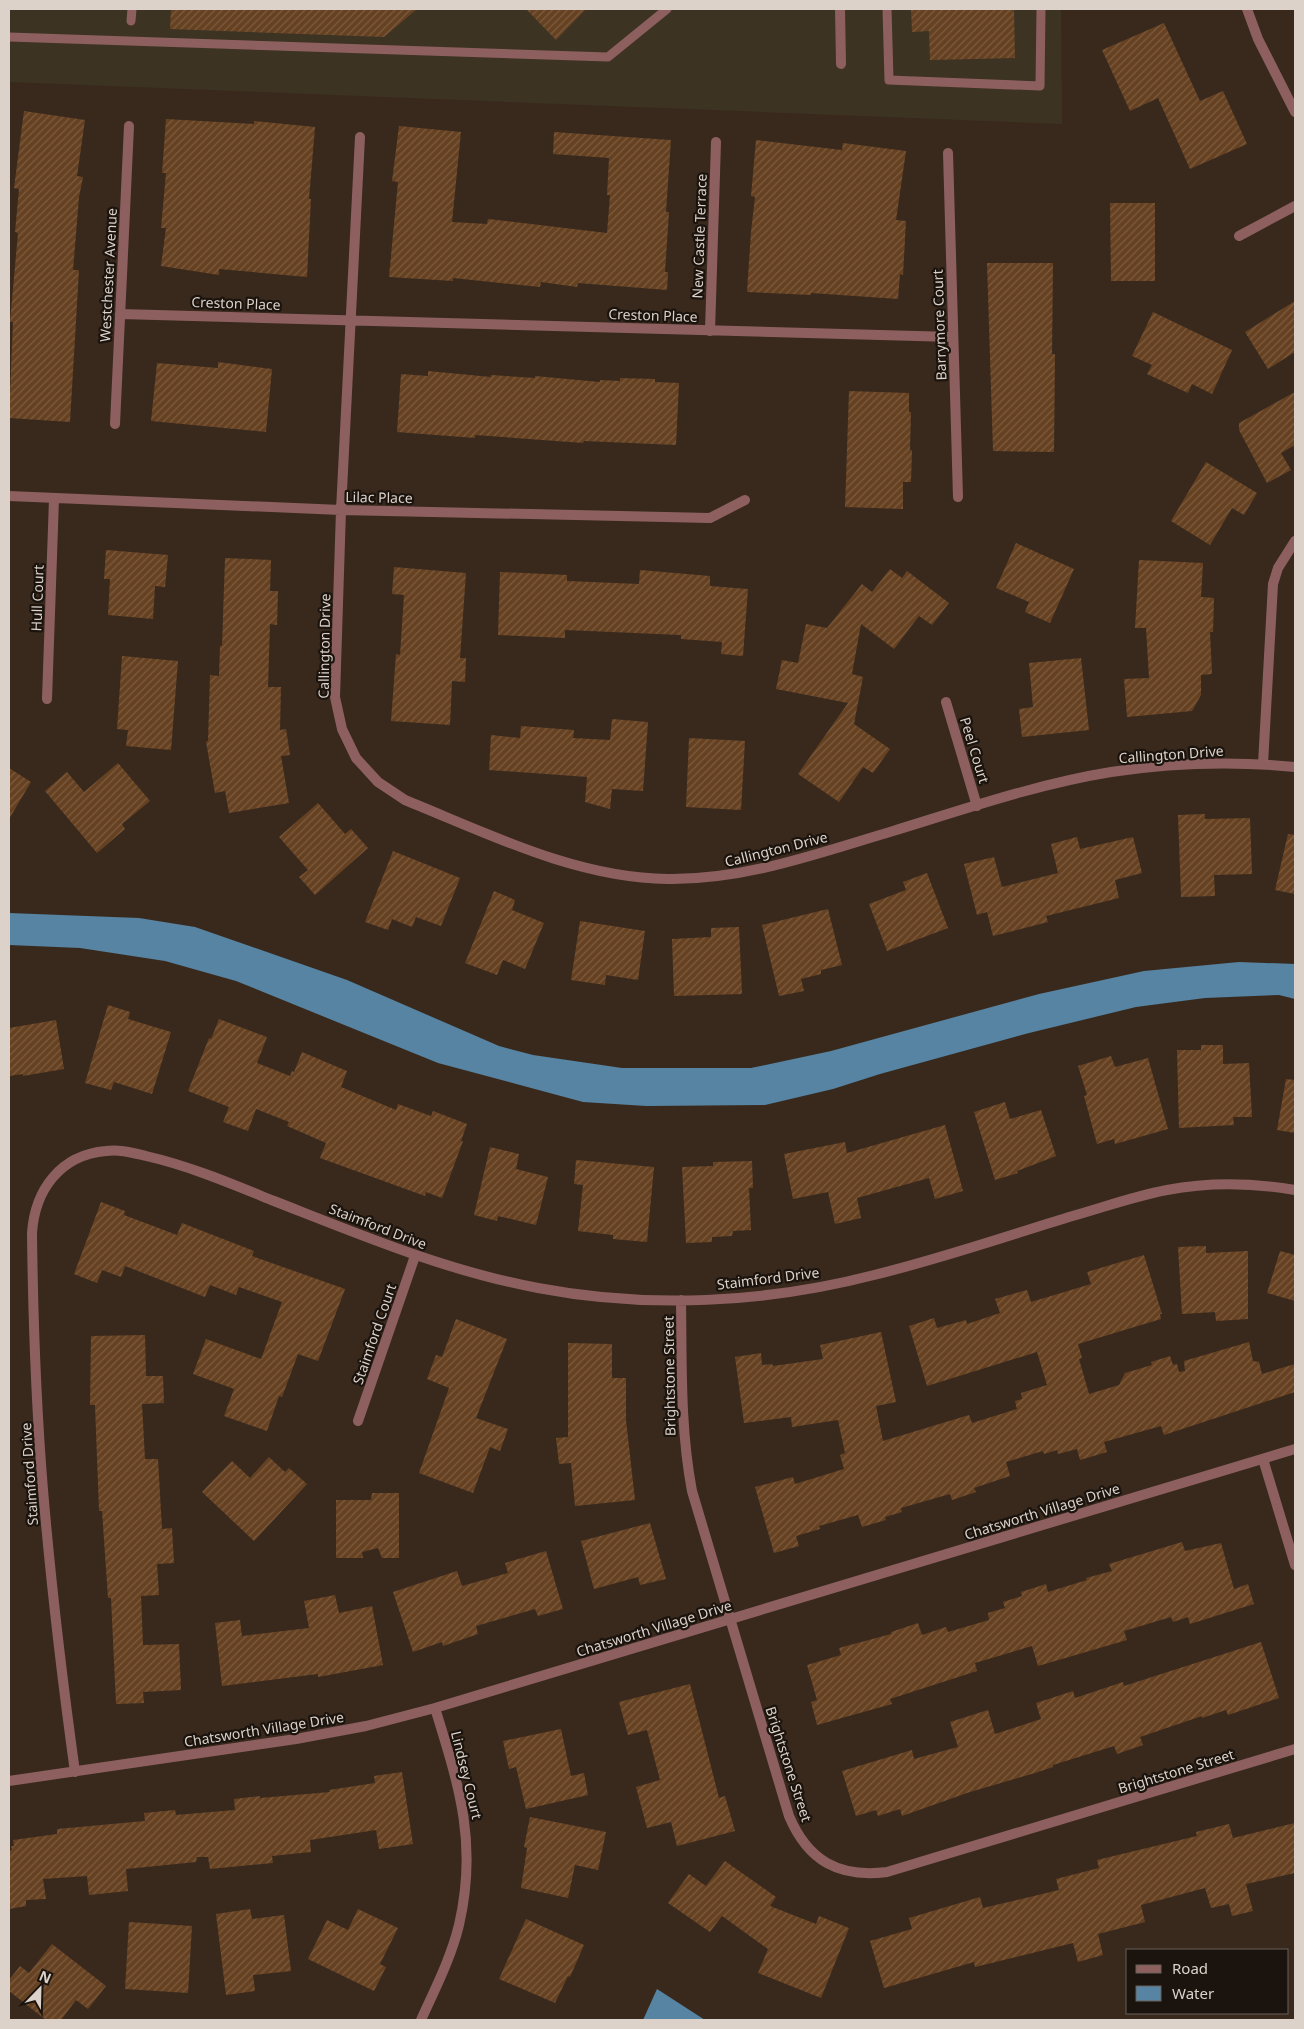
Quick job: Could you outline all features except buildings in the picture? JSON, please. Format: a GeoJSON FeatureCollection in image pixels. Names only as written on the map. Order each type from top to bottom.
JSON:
{"type":"FeatureCollection","features":[{"type":"Feature","properties":{"kind":"street"},"geometry":{"type":"LineString","coordinates":[[840,9],[841,64]]}},
{"type":"Feature","properties":{"kind":"street"},"geometry":{"type":"LineString","coordinates":[[1247,9],[1258,39],[1295,112]]}},
{"type":"Feature","properties":{"kind":"street","name":"Westchester Avenue"},"geometry":{"type":"LineString","coordinates":[[115,424],[130,126]]}},
{"type":"Feature","properties":{"kind":"street"},"geometry":{"type":"LineString","coordinates":[[341,510],[360,137]]}},
{"type":"Feature","properties":{"kind":"street","name":"New Castle Terrace"},"geometry":{"type":"LineString","coordinates":[[710,331],[716,142]]}},
{"type":"Feature","properties":{"kind":"street","name":"Barrymore Court"},"geometry":{"type":"LineString","coordinates":[[948,153],[958,497]]}},
{"type":"Feature","properties":{"kind":"street"},"geometry":{"type":"LineString","coordinates":[[1239,236],[1295,206]]}},
{"type":"Feature","properties":{"kind":"street","name":"Creston Place"},"geometry":{"type":"LineString","coordinates":[[120,314],[953,337]]}},
{"type":"Feature","properties":{"kind":"street","name":"Lilac Place"},"geometry":{"type":"LineString","coordinates":[[9,496],[341,510],[710,518],[745,500]]}},
{"type":"Feature","properties":{"kind":"street","name":"Hull Court"},"geometry":{"type":"LineString","coordinates":[[47,699],[54,499]]}},
{"type":"Feature","properties":{"kind":"street","name":"Callington Drive"},"geometry":{"type":"LineString","coordinates":[[341,510],[335,681],[338,713],[348,744],[361,764],[378,782],[405,800],[537,853],[584,868],[634,877],[667,879],[734,875],[783,864],[1049,785],[1111,772],[1174,765],[1237,763],[1295,767]]}},
{"type":"Feature","properties":{"kind":"street"},"geometry":{"type":"LineString","coordinates":[[1264,764],[1273,584],[1286,552],[1295,541]]}},
{"type":"Feature","properties":{"kind":"street","name":"Peel Court"},"geometry":{"type":"LineString","coordinates":[[946,702],[977,806]]}},
{"type":"Feature","properties":{"kind":"street","name":"Staimford Drive"},"geometry":{"type":"LineString","coordinates":[[75,1772],[57,1636],[43,1490],[35,1353],[32,1233],[33,1218],[44,1189],[59,1171],[78,1158],[108,1150],[124,1151],[162,1160],[207,1174],[415,1256],[477,1275],[540,1288],[605,1297],[681,1300],[756,1296],[811,1289],[874,1275],[1119,1202],[1167,1190],[1198,1185],[1245,1184],[1295,1190]]}},
{"type":"Feature","properties":{"kind":"street","name":"Staimford Court"},"geometry":{"type":"LineString","coordinates":[[358,1421],[415,1256]]}},
{"type":"Feature","properties":{"kind":"street","name":"Brightstone Street"},"geometry":{"type":"LineString","coordinates":[[681,1300],[682,1427],[692,1491],[789,1816],[803,1844],[827,1864],[856,1874],[887,1872],[1295,1749]]}},
{"type":"Feature","properties":{"kind":"street","name":"Chatsworth Village Drive"},"geometry":{"type":"LineString","coordinates":[[9,1781],[305,1738],[366,1726],[435,1708],[1295,1449]]}},
{"type":"Feature","properties":{"kind":"street"},"geometry":{"type":"LineString","coordinates":[[1263,1459],[1295,1565]]}},
{"type":"Feature","properties":{"kind":"street","name":"Lindsey Court"},"geometry":{"type":"LineString","coordinates":[[421,2020],[447,1962],[459,1926],[466,1888],[467,1850],[464,1812],[456,1777],[435,1708]]}},
{"type":"Feature","properties":{"kind":"lane"},"geometry":{"type":"LineString","coordinates":[[131,21],[132,9]]}},
{"type":"Feature","properties":{"kind":"lane"},"geometry":{"type":"LineString","coordinates":[[9,37],[608,57],[667,9]]}},
{"type":"Feature","properties":{"kind":"lane"},"geometry":{"type":"LineString","coordinates":[[887,9],[889,80],[1040,86],[1041,9]]}},
{"type":"Feature","properties":{"kind":"shaded area"},"geometry":{"type":"Polygon","coordinates":[[[9,9],[1061,9],[1062,124],[9,82],[9,9]]]}},
{"type":"Feature","properties":{"kind":"water"},"geometry":{"type":"Polygon","coordinates":[[[9,913],[139,918],[195,927],[347,980],[499,1046],[533,1055],[622,1068],[751,1068],[831,1051],[1039,994],[1144,971],[1239,962],[1295,964],[1295,999],[1279,995],[1205,998],[1136,1007],[1029,1033],[880,1074],[833,1089],[765,1105],[646,1106],[583,1102],[438,1063],[236,981],[165,961],[80,948],[9,945],[9,913]]]}},
{"type":"Feature","properties":{"kind":"water"},"geometry":{"type":"Polygon","coordinates":[[[657,1989],[705,2020],[643,2020],[657,1989]]]}}]}
